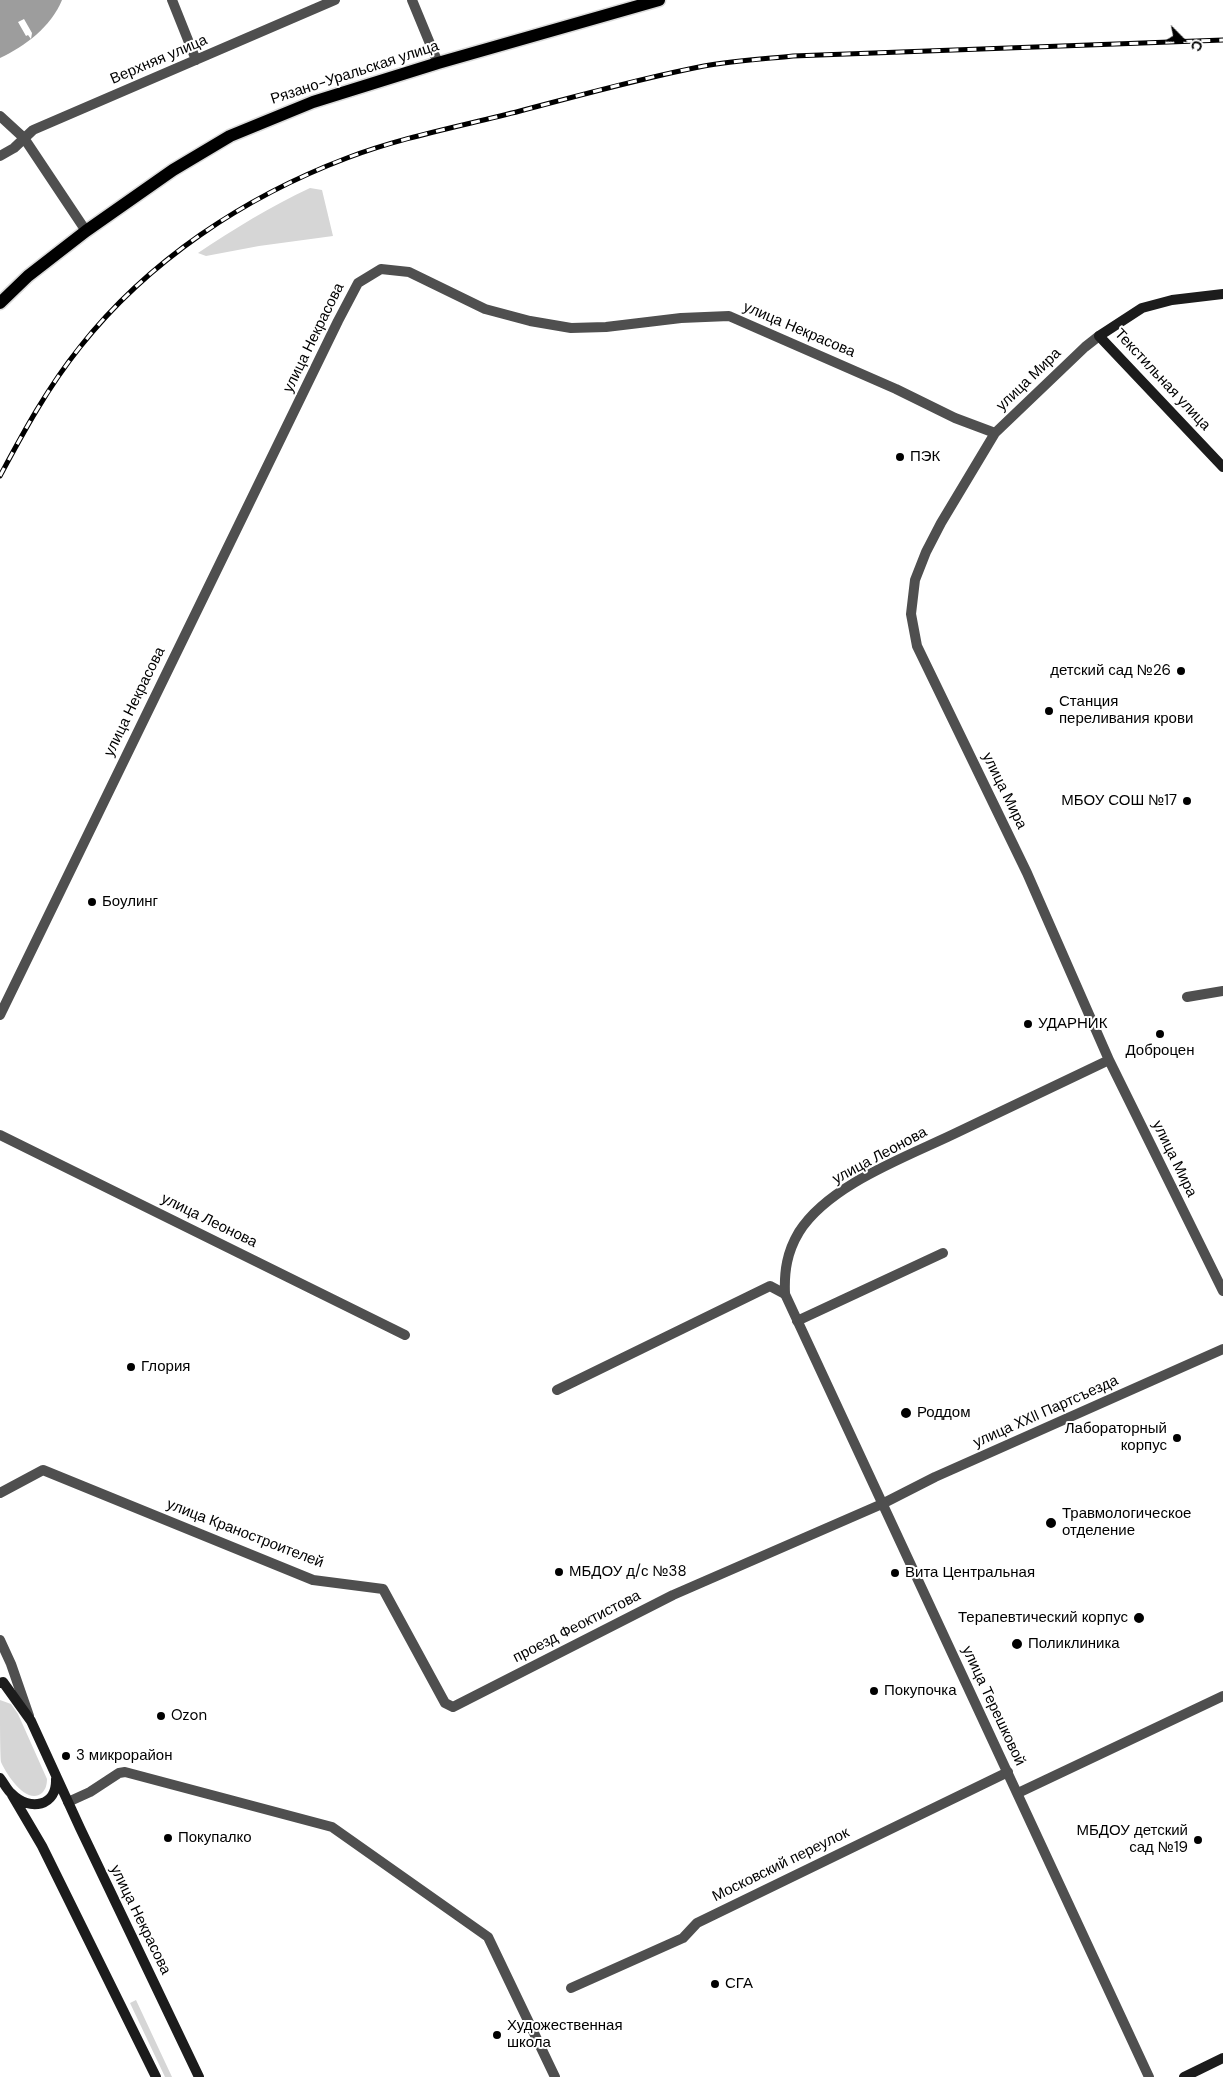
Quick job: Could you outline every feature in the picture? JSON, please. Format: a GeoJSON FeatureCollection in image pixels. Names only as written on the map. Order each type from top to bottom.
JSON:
{"type":"FeatureCollection","features":[{"type":"Feature","properties":{"kind":"main road","name":"Рязано-Уральская улица"},"geometry":{"type":"LineString","coordinates":[[0,303],[39,266],[86,231],[173,170],[230,136],[313,102],[438,63],[656,0]]}},
{"type":"Feature","properties":{"kind":"main road"},"geometry":{"type":"LineString","coordinates":[[1099,336],[1142,308],[1172,300],[1223,294]]}},
{"type":"Feature","properties":{"kind":"main road","name":"Текстильная улица"},"geometry":{"type":"LineString","coordinates":[[1099,336],[1223,467]]}},
{"type":"Feature","properties":{"kind":"main road","name":"улица Некрасова"},"geometry":{"type":"LineString","coordinates":[[1,1681],[31,1721],[199,2077]]}},
{"type":"Feature","properties":{"kind":"main road"},"geometry":{"type":"LineString","coordinates":[[12,1795],[29,1804],[44,1802],[54,1793],[56,1775]]}},
{"type":"Feature","properties":{"kind":"main road"},"geometry":{"type":"LineString","coordinates":[[0,1778],[42,1846],[156,2077]]}},
{"type":"Feature","properties":{"kind":"main road"},"geometry":{"type":"LineString","coordinates":[[1184,2077],[1223,2058]]}},
{"type":"Feature","properties":{"kind":"street"},"geometry":{"type":"LineString","coordinates":[[172,0],[196,60]]}},
{"type":"Feature","properties":{"kind":"street","name":"Верхняя улица"},"geometry":{"type":"LineString","coordinates":[[0,156],[14,148],[33,130],[334,0]]}},
{"type":"Feature","properties":{"kind":"street"},"geometry":{"type":"LineString","coordinates":[[412,0],[438,63]]}},
{"type":"Feature","properties":{"kind":"street"},"geometry":{"type":"LineString","coordinates":[[0,116],[24,138],[86,231]]}},
{"type":"Feature","properties":{"kind":"street","name":"улица Некрасова"},"geometry":{"type":"LineString","coordinates":[[0,1015],[342,314],[358,283],[381,269],[409,272],[485,310],[530,322],[571,328],[606,327],[681,318],[729,316],[888,385],[954,418],[995,433]]}},
{"type":"Feature","properties":{"kind":"street","name":"улица Мира"},"geometry":{"type":"LineString","coordinates":[[1099,336],[1085,347],[995,433],[941,523],[926,552],[914,580],[911,614],[918,646],[1027,873],[1109,1060],[1223,1291]]}},
{"type":"Feature","properties":{"kind":"street"},"geometry":{"type":"LineString","coordinates":[[1187,996],[1223,991]]}},
{"type":"Feature","properties":{"kind":"street","name":"улица Леонова"},"geometry":{"type":"LineString","coordinates":[[784,1294],[784,1270],[789,1251],[800,1231],[816,1212],[835,1195],[875,1172],[1109,1060]]}},
{"type":"Feature","properties":{"kind":"street","name":"улица Леонова"},"geometry":{"type":"LineString","coordinates":[[0,1135],[405,1335]]}},
{"type":"Feature","properties":{"kind":"street"},"geometry":{"type":"LineString","coordinates":[[797,1322],[943,1253]]}},
{"type":"Feature","properties":{"kind":"street"},"geometry":{"type":"LineString","coordinates":[[557,1390],[770,1286],[784,1294]]}},
{"type":"Feature","properties":{"kind":"street","name":"улица Терешковой"},"geometry":{"type":"LineString","coordinates":[[784,1294],[1018,1793],[1148,2077]]}},
{"type":"Feature","properties":{"kind":"street","name":"улица XXII Партсъезда"},"geometry":{"type":"LineString","coordinates":[[882,1504],[944,1474],[1223,1349]]}},
{"type":"Feature","properties":{"kind":"street","name":"улица Краностроителей"},"geometry":{"type":"LineString","coordinates":[[0,1493],[43,1470],[313,1580],[383,1589],[445,1703],[453,1707]]}},
{"type":"Feature","properties":{"kind":"street","name":"проезд Феоктистова"},"geometry":{"type":"LineString","coordinates":[[453,1707],[673,1595],[882,1504]]}},
{"type":"Feature","properties":{"kind":"street"},"geometry":{"type":"LineString","coordinates":[[0,1640],[11,1664],[31,1721]]}},
{"type":"Feature","properties":{"kind":"street"},"geometry":{"type":"LineString","coordinates":[[1,1681],[9,1673],[11,1664]]}},
{"type":"Feature","properties":{"kind":"street"},"geometry":{"type":"LineString","coordinates":[[1018,1793],[1223,1696]]}},
{"type":"Feature","properties":{"kind":"street"},"geometry":{"type":"LineString","coordinates":[[68,1802],[90,1792],[119,1773],[125,1772],[332,1827],[488,1937],[555,2077]]}},
{"type":"Feature","properties":{"kind":"street","name":"Московский переулок"},"geometry":{"type":"LineString","coordinates":[[571,1988],[684,1938],[697,1922],[1008,1772]]}},
{"type":"Feature","properties":{"kind":"shaded area"},"geometry":{"type":"Polygon","coordinates":[[[0,0],[62,0],[51,19],[36,35],[19,48],[0,58],[0,0]]]}},
{"type":"Feature","properties":{"kind":"shaded area"},"geometry":{"type":"Polygon","coordinates":[[[310,188],[322,190],[333,236],[259,246],[206,256],[198,253],[253,218],[310,188]]]}},
{"type":"Feature","properties":{"kind":"shaded area"},"geometry":{"type":"Polygon","coordinates":[[[0,1700],[11,1704],[18,1714],[47,1779],[44,1790],[36,1796],[24,1792],[18,1787],[7,1774],[1,1762],[0,1700]]]}},
{"type":"Feature","properties":{"kind":"shaded area"},"geometry":{"type":"Polygon","coordinates":[[[136,2000],[172,2077],[165,2077],[130,2003],[136,2000]]]}},
{"type":"Feature","properties":{"kind":"pier"},"geometry":{"type":"Polygon","coordinates":[[[24,19],[32,33],[31,39],[28,35],[26,36],[18,22],[24,19]]]}},
{"type":"Feature","properties":{"kind":"railway"},"geometry":{"type":"LineString","coordinates":[[0,476],[37,410],[68,362],[107,316],[136,287],[167,260],[235,212],[271,192],[347,158],[411,138],[635,81],[726,63],[793,56],[1223,40]]}},
{"type":"Feature","properties":{"kind":"place","name":"ПЭК"},"geometry":{"type":"Point","coordinates":[900,457]}},
{"type":"Feature","properties":{"kind":"place","name":"детский сад №26"},"geometry":{"type":"Point","coordinates":[1181,671]}},
{"type":"Feature","properties":{"kind":"place","name":"Станция переливания крови"},"geometry":{"type":"Point","coordinates":[1049,711]}},
{"type":"Feature","properties":{"kind":"place","name":"МБОУ СОШ №17"},"geometry":{"type":"Point","coordinates":[1187,801]}},
{"type":"Feature","properties":{"kind":"place","name":"Боулинг"},"geometry":{"type":"Point","coordinates":[92,902]}},
{"type":"Feature","properties":{"kind":"place","name":"УДАРНИК"},"geometry":{"type":"Point","coordinates":[1028,1024]}},
{"type":"Feature","properties":{"kind":"place","name":"Доброцен"},"geometry":{"type":"Point","coordinates":[1160,1034]}},
{"type":"Feature","properties":{"kind":"place","name":"Глория"},"geometry":{"type":"Point","coordinates":[131,1367]}},
{"type":"Feature","properties":{"kind":"place","name":"Роддом"},"geometry":{"type":"Point","coordinates":[906,1413]}},
{"type":"Feature","properties":{"kind":"place","name":"Лабораторный корпус"},"geometry":{"type":"Point","coordinates":[1177,1438]}},
{"type":"Feature","properties":{"kind":"place","name":"Травмологическое отделение"},"geometry":{"type":"Point","coordinates":[1051,1523]}},
{"type":"Feature","properties":{"kind":"place","name":"МБДОУ д/с №38"},"geometry":{"type":"Point","coordinates":[559,1572]}},
{"type":"Feature","properties":{"kind":"place","name":"Вита Центральная"},"geometry":{"type":"Point","coordinates":[895,1573]}},
{"type":"Feature","properties":{"kind":"place","name":"Терапевтический корпус"},"geometry":{"type":"Point","coordinates":[1139,1618]}},
{"type":"Feature","properties":{"kind":"place","name":"Поликлиника"},"geometry":{"type":"Point","coordinates":[1017,1644]}},
{"type":"Feature","properties":{"kind":"place","name":"Покупочка"},"geometry":{"type":"Point","coordinates":[874,1691]}},
{"type":"Feature","properties":{"kind":"place","name":"Ozon"},"geometry":{"type":"Point","coordinates":[161,1716]}},
{"type":"Feature","properties":{"kind":"place","name":"3 микрорайон"},"geometry":{"type":"Point","coordinates":[66,1756]}},
{"type":"Feature","properties":{"kind":"place","name":"Покупалко"},"geometry":{"type":"Point","coordinates":[168,1838]}},
{"type":"Feature","properties":{"kind":"place","name":"МБДОУ детский сад №19"},"geometry":{"type":"Point","coordinates":[1198,1840]}},
{"type":"Feature","properties":{"kind":"place","name":"СГА"},"geometry":{"type":"Point","coordinates":[715,1984]}},
{"type":"Feature","properties":{"kind":"place","name":"Художественная школа"},"geometry":{"type":"Point","coordinates":[497,2035]}}]}
